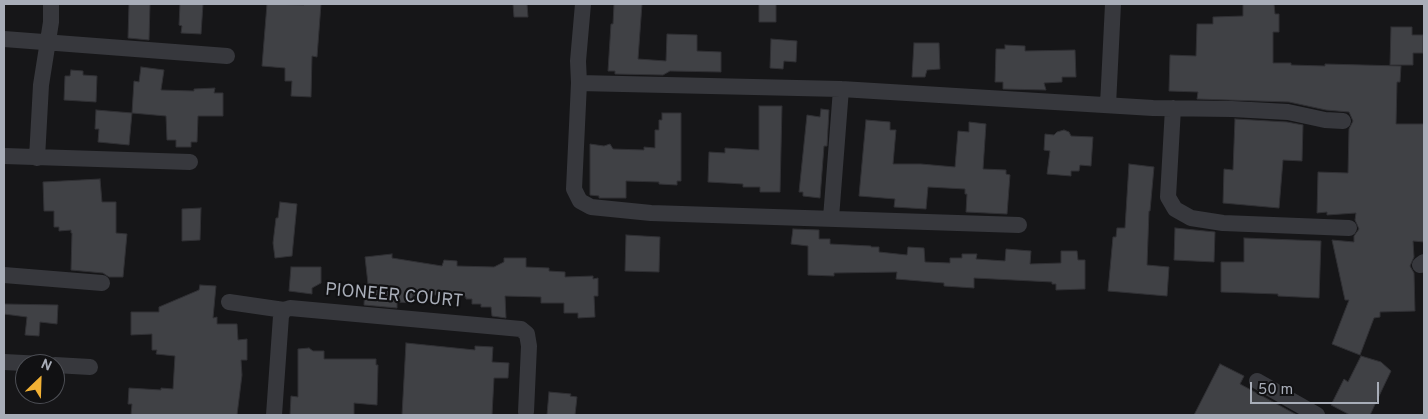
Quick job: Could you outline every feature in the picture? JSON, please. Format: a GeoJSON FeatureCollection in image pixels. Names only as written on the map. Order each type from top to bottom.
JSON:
{"type":"FeatureCollection","features":[{"type":"Feature","properties":{"kind":"street"},"geometry":{"type":"LineString","coordinates":[[37,158],[42,85],[51,22],[51,4]]}},
{"type":"Feature","properties":{"kind":"street"},"geometry":{"type":"LineString","coordinates":[[583,4],[578,61],[579,83],[574,189],[580,201],[591,207],[651,213],[1019,225]]}},
{"type":"Feature","properties":{"kind":"street"},"geometry":{"type":"LineString","coordinates":[[1108,105],[1114,4]]}},
{"type":"Feature","properties":{"kind":"street"},"geometry":{"type":"LineString","coordinates":[[4,40],[227,56]]}},
{"type":"Feature","properties":{"kind":"street"},"geometry":{"type":"LineString","coordinates":[[579,83],[841,89],[1108,105],[1288,112],[1325,120],[1343,121]]}},
{"type":"Feature","properties":{"kind":"street"},"geometry":{"type":"LineString","coordinates":[[830,218],[841,89]]}},
{"type":"Feature","properties":{"kind":"street"},"geometry":{"type":"LineString","coordinates":[[1173,108],[1168,197],[1175,209],[1191,218],[1223,223],[1349,228]]}},
{"type":"Feature","properties":{"kind":"street"},"geometry":{"type":"LineString","coordinates":[[4,156],[190,162]]}},
{"type":"Feature","properties":{"kind":"street"},"geometry":{"type":"LineString","coordinates":[[4,276],[102,283]]}},
{"type":"Feature","properties":{"kind":"street"},"geometry":{"type":"LineString","coordinates":[[229,302],[284,310],[281,316],[274,415]]}},
{"type":"Feature","properties":{"kind":"street","name":"PIONEER COURT"},"geometry":{"type":"LineString","coordinates":[[284,310],[290,308],[521,329],[527,334],[529,346],[526,412]]}},
{"type":"Feature","properties":{"kind":"street"},"geometry":{"type":"LineString","coordinates":[[65,366],[90,367]]}},
{"type":"Feature","properties":{"kind":"street"},"geometry":{"type":"LineString","coordinates":[[1257,381],[1317,415]]}},
{"type":"Feature","properties":{"kind":"building"},"geometry":{"type":"Polygon","coordinates":[[[129,4],[150,4],[149,40],[128,38],[129,4]]]}},
{"type":"Feature","properties":{"kind":"building"},"geometry":{"type":"Polygon","coordinates":[[[180,4],[203,4],[201,34],[181,33],[182,26],[179,25],[180,4]]]}},
{"type":"Feature","properties":{"kind":"building"},"geometry":{"type":"Polygon","coordinates":[[[267,4],[321,4],[317,57],[312,56],[311,97],[291,96],[292,81],[285,81],[285,68],[262,66],[267,4]]]}},
{"type":"Feature","properties":{"kind":"building"},"geometry":{"type":"Polygon","coordinates":[[[513,4],[527,4],[528,17],[514,17],[513,4]]]}},
{"type":"Feature","properties":{"kind":"building"},"geometry":{"type":"Polygon","coordinates":[[[614,4],[642,4],[638,59],[666,61],[667,34],[697,35],[697,51],[721,52],[721,72],[670,71],[663,75],[615,74],[615,71],[608,71],[614,4]]]}},
{"type":"Feature","properties":{"kind":"building"},"geometry":{"type":"Polygon","coordinates":[[[759,4],[776,4],[776,22],[759,22],[759,4]]]}},
{"type":"Feature","properties":{"kind":"building"},"geometry":{"type":"Polygon","coordinates":[[[1243,4],[1274,4],[1275,14],[1279,14],[1279,32],[1273,32],[1273,63],[1325,66],[1325,64],[1401,66],[1400,82],[1397,82],[1396,124],[1424,124],[1424,242],[1413,241],[1414,257],[1410,266],[1414,273],[1415,311],[1380,312],[1380,317],[1374,318],[1360,355],[1332,344],[1349,300],[1345,300],[1332,240],[1354,242],[1354,236],[1359,229],[1355,220],[1356,213],[1327,215],[1327,212],[1317,213],[1318,172],[1348,173],[1349,129],[1353,121],[1349,112],[1326,110],[1289,102],[1197,99],[1198,92],[1169,91],[1170,55],[1196,56],[1197,24],[1213,24],[1213,17],[1243,16],[1243,4]]]}},
{"type":"Feature","properties":{"kind":"building"},"geometry":{"type":"Polygon","coordinates":[[[1391,27],[1412,27],[1412,35],[1423,35],[1423,53],[1413,53],[1413,65],[1390,65],[1391,27]]]}},
{"type":"Feature","properties":{"kind":"building"},"geometry":{"type":"Polygon","coordinates":[[[771,39],[797,41],[796,62],[784,61],[783,69],[770,68],[771,39]]]}},
{"type":"Feature","properties":{"kind":"building"},"geometry":{"type":"Polygon","coordinates":[[[914,43],[939,43],[940,69],[927,70],[925,77],[912,77],[914,43]]]}},
{"type":"Feature","properties":{"kind":"building"},"geometry":{"type":"Polygon","coordinates":[[[1005,45],[1025,46],[1025,51],[1075,50],[1076,77],[1062,77],[1062,82],[1044,83],[1046,90],[1003,89],[1003,82],[995,82],[996,49],[1005,49],[1005,45]]]}},
{"type":"Feature","properties":{"kind":"building"},"geometry":{"type":"Polygon","coordinates":[[[141,67],[164,70],[161,90],[194,91],[194,89],[215,88],[214,93],[223,93],[223,116],[198,116],[197,142],[191,142],[191,147],[176,147],[176,140],[167,140],[166,116],[132,113],[134,81],[139,82],[141,67]]]}},
{"type":"Feature","properties":{"kind":"building"},"geometry":{"type":"Polygon","coordinates":[[[71,70],[83,71],[83,75],[97,76],[96,102],[64,100],[65,76],[70,76],[71,70]]]}},
{"type":"Feature","properties":{"kind":"building"},"geometry":{"type":"Polygon","coordinates":[[[759,106],[782,106],[780,192],[760,192],[760,187],[743,187],[743,184],[708,182],[709,152],[725,153],[725,148],[759,150],[759,106]]]}},
{"type":"Feature","properties":{"kind":"building"},"geometry":{"type":"Polygon","coordinates":[[[821,109],[829,110],[827,146],[824,146],[820,198],[803,196],[803,192],[799,192],[807,115],[820,117],[821,109]]]}},
{"type":"Feature","properties":{"kind":"building"},"geometry":{"type":"Polygon","coordinates":[[[96,110],[132,113],[129,145],[98,142],[99,129],[95,129],[96,110]]]}},
{"type":"Feature","properties":{"kind":"building"},"geometry":{"type":"Polygon","coordinates":[[[662,113],[681,113],[681,181],[677,181],[677,185],[659,184],[659,182],[626,181],[626,198],[599,198],[599,196],[590,195],[590,144],[604,146],[610,144],[613,149],[644,150],[644,147],[655,148],[655,130],[659,130],[659,120],[662,120],[662,113]]]}},
{"type":"Feature","properties":{"kind":"building"},"geometry":{"type":"Polygon","coordinates":[[[1235,119],[1287,122],[1303,125],[1302,161],[1283,160],[1279,208],[1223,203],[1224,169],[1233,170],[1235,119]]]}},
{"type":"Feature","properties":{"kind":"building"},"geometry":{"type":"Polygon","coordinates":[[[866,120],[890,122],[890,130],[896,130],[893,164],[955,167],[958,131],[969,132],[969,122],[986,124],[983,169],[1006,170],[1006,174],[1010,175],[1007,214],[966,212],[967,194],[965,194],[965,189],[928,187],[926,209],[894,207],[895,199],[859,196],[866,120]]]}},
{"type":"Feature","properties":{"kind":"building"},"geometry":{"type":"Polygon","coordinates":[[[1064,130],[1069,132],[1071,136],[1093,137],[1091,166],[1080,165],[1079,171],[1071,171],[1071,176],[1047,174],[1050,151],[1044,150],[1045,134],[1054,135],[1064,130]]]}},
{"type":"Feature","properties":{"kind":"building"},"geometry":{"type":"Polygon","coordinates":[[[1129,164],[1154,167],[1149,211],[1147,265],[1169,267],[1167,296],[1108,291],[1113,237],[1116,237],[1117,228],[1125,228],[1129,164]]]}},
{"type":"Feature","properties":{"kind":"building"},"geometry":{"type":"Polygon","coordinates":[[[100,179],[102,202],[116,202],[116,233],[127,234],[123,277],[109,277],[103,273],[71,270],[71,230],[59,231],[59,227],[54,227],[54,211],[44,211],[43,182],[100,179]]]}},
{"type":"Feature","properties":{"kind":"building"},"geometry":{"type":"Polygon","coordinates":[[[280,202],[297,204],[292,256],[275,258],[273,243],[280,202]]]}},
{"type":"Feature","properties":{"kind":"building"},"geometry":{"type":"Polygon","coordinates":[[[201,208],[200,240],[182,241],[182,209],[201,208]]]}},
{"type":"Feature","properties":{"kind":"building"},"geometry":{"type":"Polygon","coordinates":[[[1175,228],[1215,232],[1214,262],[1174,260],[1175,228]]]}},
{"type":"Feature","properties":{"kind":"building"},"geometry":{"type":"Polygon","coordinates":[[[793,229],[819,230],[819,239],[830,239],[830,244],[879,247],[879,252],[907,255],[908,247],[924,248],[925,262],[950,263],[950,258],[962,258],[962,254],[977,254],[976,259],[1005,261],[1006,249],[1031,251],[1030,264],[1061,263],[1061,251],[1077,251],[1078,260],[1085,260],[1085,289],[1056,290],[1056,284],[1052,284],[1052,282],[974,278],[974,288],[944,286],[944,283],[896,279],[897,272],[834,273],[834,276],[808,275],[808,246],[791,244],[793,229]]]}},
{"type":"Feature","properties":{"kind":"building"},"geometry":{"type":"Polygon","coordinates":[[[626,235],[660,237],[659,272],[625,271],[626,235]]]}},
{"type":"Feature","properties":{"kind":"building"},"geometry":{"type":"Polygon","coordinates":[[[1244,238],[1321,241],[1319,298],[1221,292],[1221,262],[1244,262],[1244,238]]]}},
{"type":"Feature","properties":{"kind":"building"},"geometry":{"type":"Polygon","coordinates":[[[392,254],[392,258],[442,266],[444,260],[457,261],[457,266],[494,267],[504,262],[504,258],[526,258],[526,267],[549,268],[549,271],[565,272],[565,277],[593,276],[593,279],[598,278],[598,296],[594,296],[595,317],[578,318],[578,313],[564,313],[564,303],[541,303],[541,297],[505,296],[506,318],[492,316],[491,307],[481,307],[481,304],[472,304],[472,299],[466,299],[466,297],[420,294],[419,296],[413,295],[412,303],[397,302],[397,308],[364,305],[365,284],[368,284],[365,257],[392,254]]]}},
{"type":"Feature","properties":{"kind":"building"},"geometry":{"type":"Polygon","coordinates":[[[291,267],[321,267],[321,283],[312,288],[312,294],[289,291],[291,267]]]}},
{"type":"Feature","properties":{"kind":"building"},"geometry":{"type":"Polygon","coordinates":[[[200,285],[216,286],[213,318],[217,317],[217,324],[237,324],[238,340],[247,339],[247,360],[241,360],[242,375],[237,415],[131,415],[132,404],[128,404],[129,388],[173,389],[175,356],[156,354],[157,350],[152,350],[152,334],[131,335],[131,312],[159,312],[159,307],[199,290],[200,285]]]}},
{"type":"Feature","properties":{"kind":"building"},"geometry":{"type":"Polygon","coordinates":[[[4,304],[58,305],[57,324],[40,322],[39,336],[25,335],[27,317],[4,314],[4,304]]]}},
{"type":"Feature","properties":{"kind":"building"},"geometry":{"type":"Polygon","coordinates":[[[406,343],[475,350],[475,346],[493,347],[492,362],[509,363],[508,378],[494,378],[492,415],[402,415],[406,343]]]}},
{"type":"Feature","properties":{"kind":"building"},"geometry":{"type":"Polygon","coordinates":[[[309,348],[313,351],[324,351],[324,359],[376,359],[376,365],[378,365],[377,405],[354,403],[354,415],[290,415],[291,396],[298,397],[298,349],[309,348]]]}},
{"type":"Feature","properties":{"kind":"building"},"geometry":{"type":"Polygon","coordinates":[[[1361,356],[1381,362],[1391,371],[1370,415],[1350,415],[1331,405],[1344,379],[1348,382],[1361,356]]]}},
{"type":"Feature","properties":{"kind":"building"},"geometry":{"type":"Polygon","coordinates":[[[1220,364],[1244,376],[1240,384],[1297,415],[1194,415],[1220,364]]]}},
{"type":"Feature","properties":{"kind":"building"},"geometry":{"type":"Polygon","coordinates":[[[549,392],[571,394],[570,396],[577,397],[575,415],[547,415],[549,392]]]}}]}
